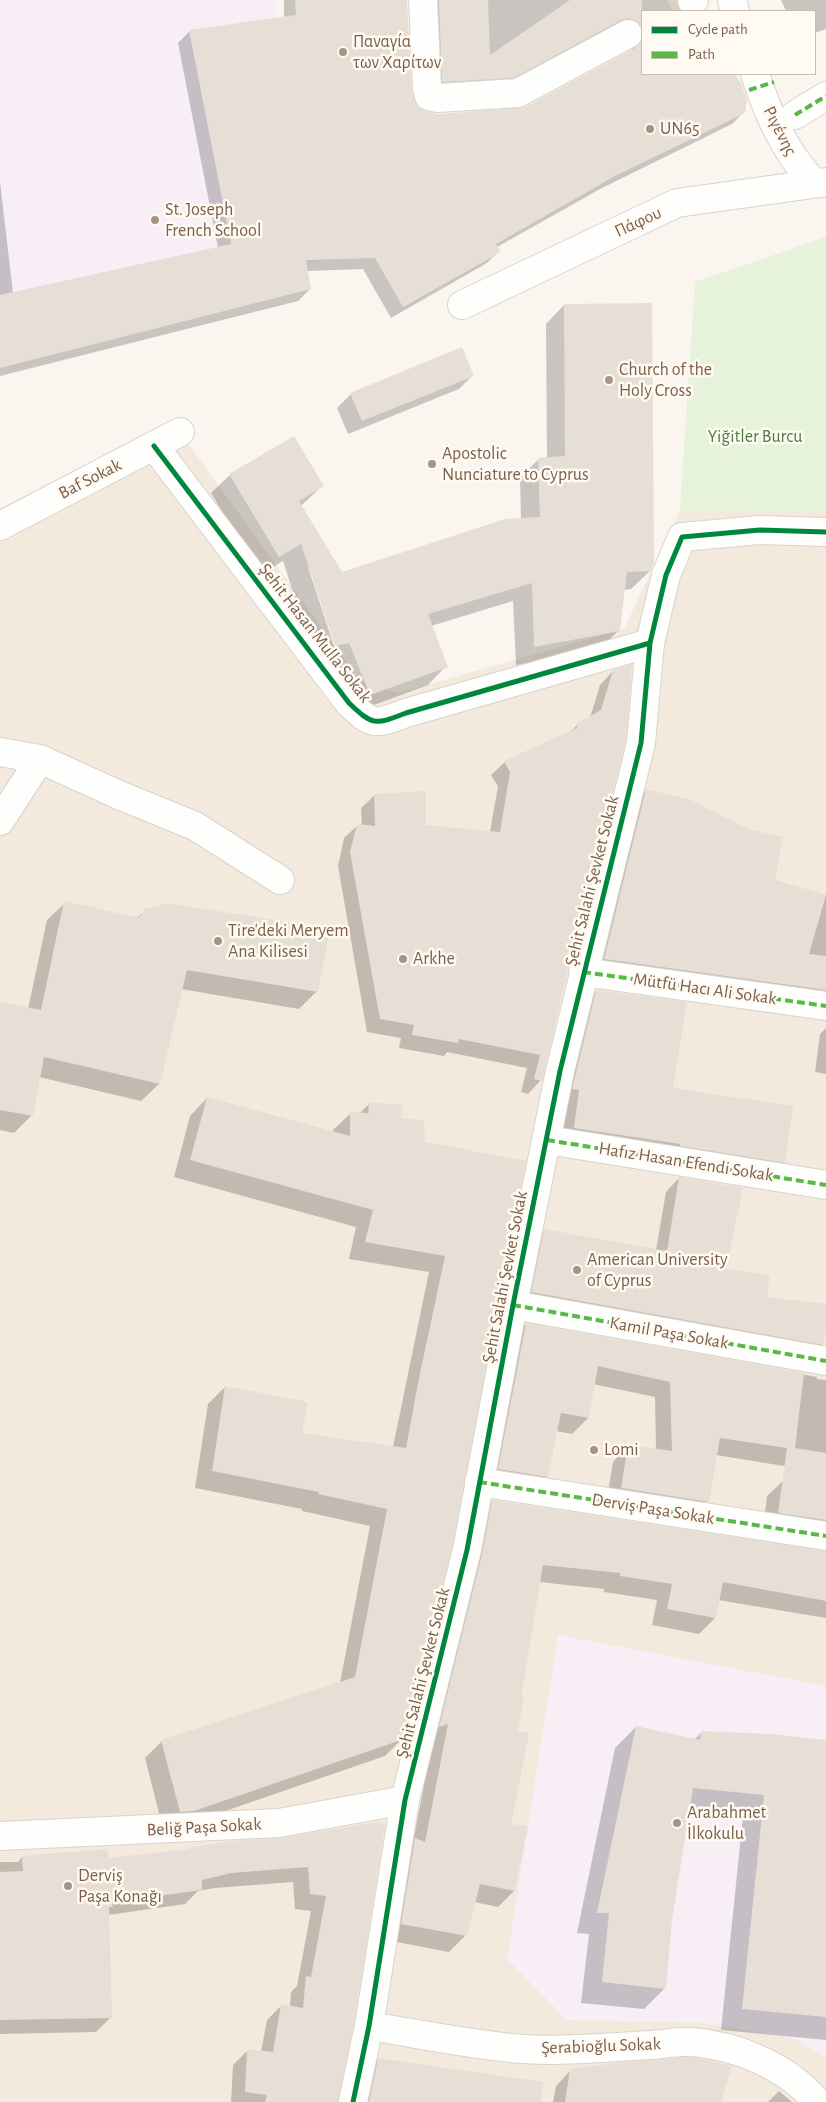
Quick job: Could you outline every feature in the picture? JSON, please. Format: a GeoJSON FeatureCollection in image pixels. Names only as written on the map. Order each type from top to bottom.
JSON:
{"type":"FeatureCollection","features":[{"type":"Feature","properties":{"kind":"street"},"geometry":{"type":"LineString","coordinates":[[423,0],[427,86],[429,96],[438,98],[518,93],[628,34]]}},
{"type":"Feature","properties":{"kind":"street","name":"Ριγένης"},"geometry":{"type":"LineString","coordinates":[[755,75],[793,159],[820,183]]}},
{"type":"Feature","properties":{"kind":"street"},"geometry":{"type":"LineString","coordinates":[[795,115],[826,96]]}},
{"type":"Feature","properties":{"kind":"street","name":"Πάφου"},"geometry":{"type":"LineString","coordinates":[[462,305],[677,203],[820,183]]}},
{"type":"Feature","properties":{"kind":"street","name":"Baf Sokak"},"geometry":{"type":"LineString","coordinates":[[0,526],[180,432]]}},
{"type":"Feature","properties":{"kind":"street","name":"Şehit Hasan Mulla Sokak"},"geometry":{"type":"LineString","coordinates":[[154,446],[348,703],[365,719],[381,723],[406,713],[650,643]]}},
{"type":"Feature","properties":{"kind":"street","name":"Şehit Salahi Şevket Sokak"},"geometry":{"type":"LineString","coordinates":[[353,2102],[369,2026],[406,1800],[467,1550],[513,1305],[560,1071],[641,743],[650,643],[666,575],[682,537],[760,530],[826,532]]}},
{"type":"Feature","properties":{"kind":"street"},"geometry":{"type":"LineString","coordinates":[[0,752],[40,759],[119,795],[195,826],[280,880]]}},
{"type":"Feature","properties":{"kind":"street"},"geometry":{"type":"LineString","coordinates":[[0,821],[40,759]]}},
{"type":"Feature","properties":{"kind":"street","name":"Mütfü Hacı Ali Sokak"},"geometry":{"type":"LineString","coordinates":[[583,972],[826,1006]]}},
{"type":"Feature","properties":{"kind":"street","name":"Hafız Hasan Efendi Sokak"},"geometry":{"type":"LineString","coordinates":[[547,1140],[826,1184]]}},
{"type":"Feature","properties":{"kind":"street","name":"Kamil Paşa Sokak"},"geometry":{"type":"LineString","coordinates":[[513,1305],[826,1361]]}},
{"type":"Feature","properties":{"kind":"street","name":"Derviş Paşa Sokak"},"geometry":{"type":"LineString","coordinates":[[479,1482],[826,1536]]}},
{"type":"Feature","properties":{"kind":"street","name":"Beliğ Paşa Sokak"},"geometry":{"type":"LineString","coordinates":[[0,1836],[279,1822],[406,1800]]}},
{"type":"Feature","properties":{"kind":"street","name":"Şerabioğlu Sokak"},"geometry":{"type":"LineString","coordinates":[[369,2026],[523,2049],[552,2050],[693,2042],[734,2050],[766,2062],[790,2078],[817,2102]]}},
{"type":"Feature","properties":{"kind":"shaded area","name":"St. Joseph French School"},"geometry":{"type":"Polygon","coordinates":[[[0,0],[276,0],[276,18],[298,163],[319,260],[307,265],[311,289],[0,368],[0,0]]]}},
{"type":"Feature","properties":{"kind":"shaded area"},"geometry":{"type":"Polygon","coordinates":[[[180,432],[360,681],[398,693],[624,629],[680,510],[826,512],[826,2102],[0,2102],[0,509],[180,432]]]}},
{"type":"Feature","properties":{"kind":"shaded area","name":"Arabahmet İlkokulu"},"geometry":{"type":"Polygon","coordinates":[[[558,1635],[826,1686],[826,2058],[792,2038],[706,2023],[567,2020],[507,1959],[558,1635]]]}},
{"type":"Feature","properties":{"kind":"green space","name":"Yiğitler Burcu"},"geometry":{"type":"Polygon","coordinates":[[[826,237],[826,512],[680,510],[695,282],[826,237]]]}},
{"type":"Feature","properties":{"kind":"building"},"geometry":{"type":"Polygon","coordinates":[[[295,0],[407,0],[412,90],[418,107],[439,114],[525,107],[635,48],[641,40],[641,75],[736,75],[747,99],[745,113],[615,176],[496,244],[501,252],[403,307],[375,258],[306,260],[311,289],[0,368],[0,295],[231,244],[189,30],[296,15],[295,0]]]}},
{"type":"Feature","properties":{"kind":"building"},"geometry":{"type":"Polygon","coordinates":[[[439,0],[488,0],[490,55],[570,0],[642,0],[641,27],[636,21],[628,18],[621,20],[514,78],[442,82],[439,0]]]}},
{"type":"Feature","properties":{"kind":"building"},"geometry":{"type":"Polygon","coordinates":[[[652,303],[654,562],[651,571],[627,572],[620,631],[534,647],[532,583],[428,614],[448,667],[370,695],[349,643],[335,646],[301,544],[279,557],[229,474],[294,436],[324,486],[299,501],[342,572],[505,519],[540,517],[538,458],[565,456],[564,304],[652,303]]]}},
{"type":"Feature","properties":{"kind":"building"},"geometry":{"type":"Polygon","coordinates":[[[462,347],[474,376],[362,421],[350,393],[462,347]]]}},
{"type":"Feature","properties":{"kind":"building"},"geometry":{"type":"Polygon","coordinates":[[[632,664],[626,740],[568,969],[542,1081],[534,1079],[540,1055],[459,1039],[458,1043],[412,1035],[414,1025],[380,1019],[350,852],[357,824],[375,826],[374,794],[426,791],[426,825],[500,832],[510,772],[504,761],[577,728],[576,724],[601,710],[613,670],[632,664]]]}},
{"type":"Feature","properties":{"kind":"building"},"geometry":{"type":"Polygon","coordinates":[[[646,789],[691,800],[748,829],[783,837],[775,880],[826,895],[809,954],[826,956],[826,990],[604,959],[646,789]]]}},
{"type":"Feature","properties":{"kind":"building"},"geometry":{"type":"Polygon","coordinates":[[[64,901],[139,918],[144,909],[168,903],[330,929],[318,992],[187,970],[160,1084],[44,1057],[33,1116],[0,1110],[0,1002],[41,1010],[64,901]]]}},
{"type":"Feature","properties":{"kind":"building"},"geometry":{"type":"Polygon","coordinates":[[[596,990],[687,1002],[673,1088],[793,1106],[785,1163],[680,1146],[680,1144],[574,1128],[579,1090],[572,1089],[596,990]]]}},
{"type":"Feature","properties":{"kind":"building"},"geometry":{"type":"Polygon","coordinates":[[[207,1097],[350,1136],[350,1112],[368,1113],[369,1102],[403,1105],[401,1118],[424,1120],[425,1142],[526,1161],[452,1547],[404,1739],[194,1811],[180,1812],[161,1740],[355,1677],[387,1509],[318,1494],[319,1492],[212,1471],[225,1386],[308,1402],[302,1433],[406,1448],[445,1256],[365,1242],[373,1210],[190,1160],[207,1097]]]}},
{"type":"Feature","properties":{"kind":"building"},"geometry":{"type":"Polygon","coordinates":[[[679,1177],[743,1188],[726,1269],[770,1275],[767,1297],[826,1304],[826,1326],[823,1345],[531,1292],[544,1229],[667,1251],[679,1177]]]}},
{"type":"Feature","properties":{"kind":"building"},"geometry":{"type":"Polygon","coordinates":[[[526,1323],[804,1373],[795,1448],[826,1453],[826,1520],[778,1513],[787,1448],[720,1438],[709,1502],[621,1488],[628,1445],[672,1451],[670,1382],[598,1366],[589,1418],[561,1413],[548,1477],[498,1469],[526,1323]]]}},
{"type":"Feature","properties":{"kind":"building"},"geometry":{"type":"Polygon","coordinates":[[[492,1500],[826,1551],[826,1601],[723,1582],[716,1618],[667,1609],[672,1584],[620,1576],[620,1573],[543,1565],[521,1698],[524,1698],[518,1731],[529,1733],[511,1824],[528,1826],[515,1891],[480,1884],[467,1936],[401,1924],[415,1838],[425,1842],[448,1724],[439,1727],[482,1554],[492,1500]]]}},
{"type":"Feature","properties":{"kind":"building"},"geometry":{"type":"Polygon","coordinates":[[[636,1726],[700,1740],[701,1731],[770,1734],[826,1740],[826,2017],[742,2009],[764,1795],[693,1788],[672,1920],[666,1989],[602,1982],[609,1913],[597,1913],[636,1726]]]}},
{"type":"Feature","properties":{"kind":"building"},"geometry":{"type":"Polygon","coordinates":[[[378,1822],[385,1825],[354,2023],[338,2102],[265,2102],[267,2095],[245,2092],[247,2049],[273,2052],[281,2004],[303,2008],[306,1976],[311,1977],[326,1896],[310,1894],[308,1867],[231,1873],[202,1880],[202,1890],[112,1902],[113,1907],[109,1907],[112,2018],[0,2020],[0,1872],[23,1871],[22,1856],[108,1849],[109,1858],[189,1849],[231,1841],[282,1838],[378,1822]]]}},
{"type":"Feature","properties":{"kind":"building"},"geometry":{"type":"Polygon","coordinates":[[[688,2057],[732,2066],[721,2102],[565,2102],[570,2069],[624,2062],[688,2057]]]}},
{"type":"Feature","properties":{"kind":"building"},"geometry":{"type":"Polygon","coordinates":[[[378,2058],[543,2082],[541,2102],[369,2102],[378,2058]]]}},
{"type":"Feature","properties":{"kind":"tunnel"},"geometry":{"type":"LineString","coordinates":[[675,10],[692,1]]}},
{"type":"Feature","properties":{"kind":"marked path"},"geometry":{"type":"LineString","coordinates":[[749,90],[774,82]]}},
{"type":"Feature","properties":{"kind":"marked path"},"geometry":{"type":"LineString","coordinates":[[795,115],[826,96]]}},
{"type":"Feature","properties":{"kind":"marked path"},"geometry":{"type":"LineString","coordinates":[[583,972],[826,1006]]}},
{"type":"Feature","properties":{"kind":"marked path"},"geometry":{"type":"LineString","coordinates":[[547,1140],[826,1185]]}},
{"type":"Feature","properties":{"kind":"marked path"},"geometry":{"type":"LineString","coordinates":[[513,1305],[826,1361]]}},
{"type":"Feature","properties":{"kind":"marked path"},"geometry":{"type":"LineString","coordinates":[[479,1482],[826,1536]]}},
{"type":"Feature","properties":{"kind":"cycle path"},"geometry":{"type":"LineString","coordinates":[[154,446],[349,703],[369,719],[375,721],[387,720],[650,643]]}},
{"type":"Feature","properties":{"kind":"cycle path"},"geometry":{"type":"LineString","coordinates":[[353,2102],[369,2026],[405,1800],[467,1550],[513,1305],[560,1071],[641,743],[650,643],[666,575],[682,537],[760,530],[826,532]]}},
{"type":"Feature","properties":{"kind":"place","name":"Παναγία των Χαρίτων"},"geometry":{"type":"Point","coordinates":[343,52]}},
{"type":"Feature","properties":{"kind":"place","name":"UN65"},"geometry":{"type":"Point","coordinates":[650,129]}},
{"type":"Feature","properties":{"kind":"place","name":"St. Joseph French School"},"geometry":{"type":"Point","coordinates":[155,220]}},
{"type":"Feature","properties":{"kind":"place","name":"Church of the Holy Cross"},"geometry":{"type":"Point","coordinates":[609,380]}},
{"type":"Feature","properties":{"kind":"place","name":"Apostolic Nunciature to Cyprus"},"geometry":{"type":"Point","coordinates":[432,464]}},
{"type":"Feature","properties":{"kind":"place","name":"Tire'deki Meryem Ana Kilisesi"},"geometry":{"type":"Point","coordinates":[218,941]}},
{"type":"Feature","properties":{"kind":"place","name":"Arkhe"},"geometry":{"type":"Point","coordinates":[403,959]}},
{"type":"Feature","properties":{"kind":"place","name":"American University of Cyprus"},"geometry":{"type":"Point","coordinates":[577,1270]}},
{"type":"Feature","properties":{"kind":"place","name":"Lomi"},"geometry":{"type":"Point","coordinates":[594,1450]}},
{"type":"Feature","properties":{"kind":"place","name":"Arabahmet İlkokulu"},"geometry":{"type":"Point","coordinates":[677,1823]}},
{"type":"Feature","properties":{"kind":"place","name":"Derviş Paşa Konağı"},"geometry":{"type":"Point","coordinates":[68,1886]}}]}
